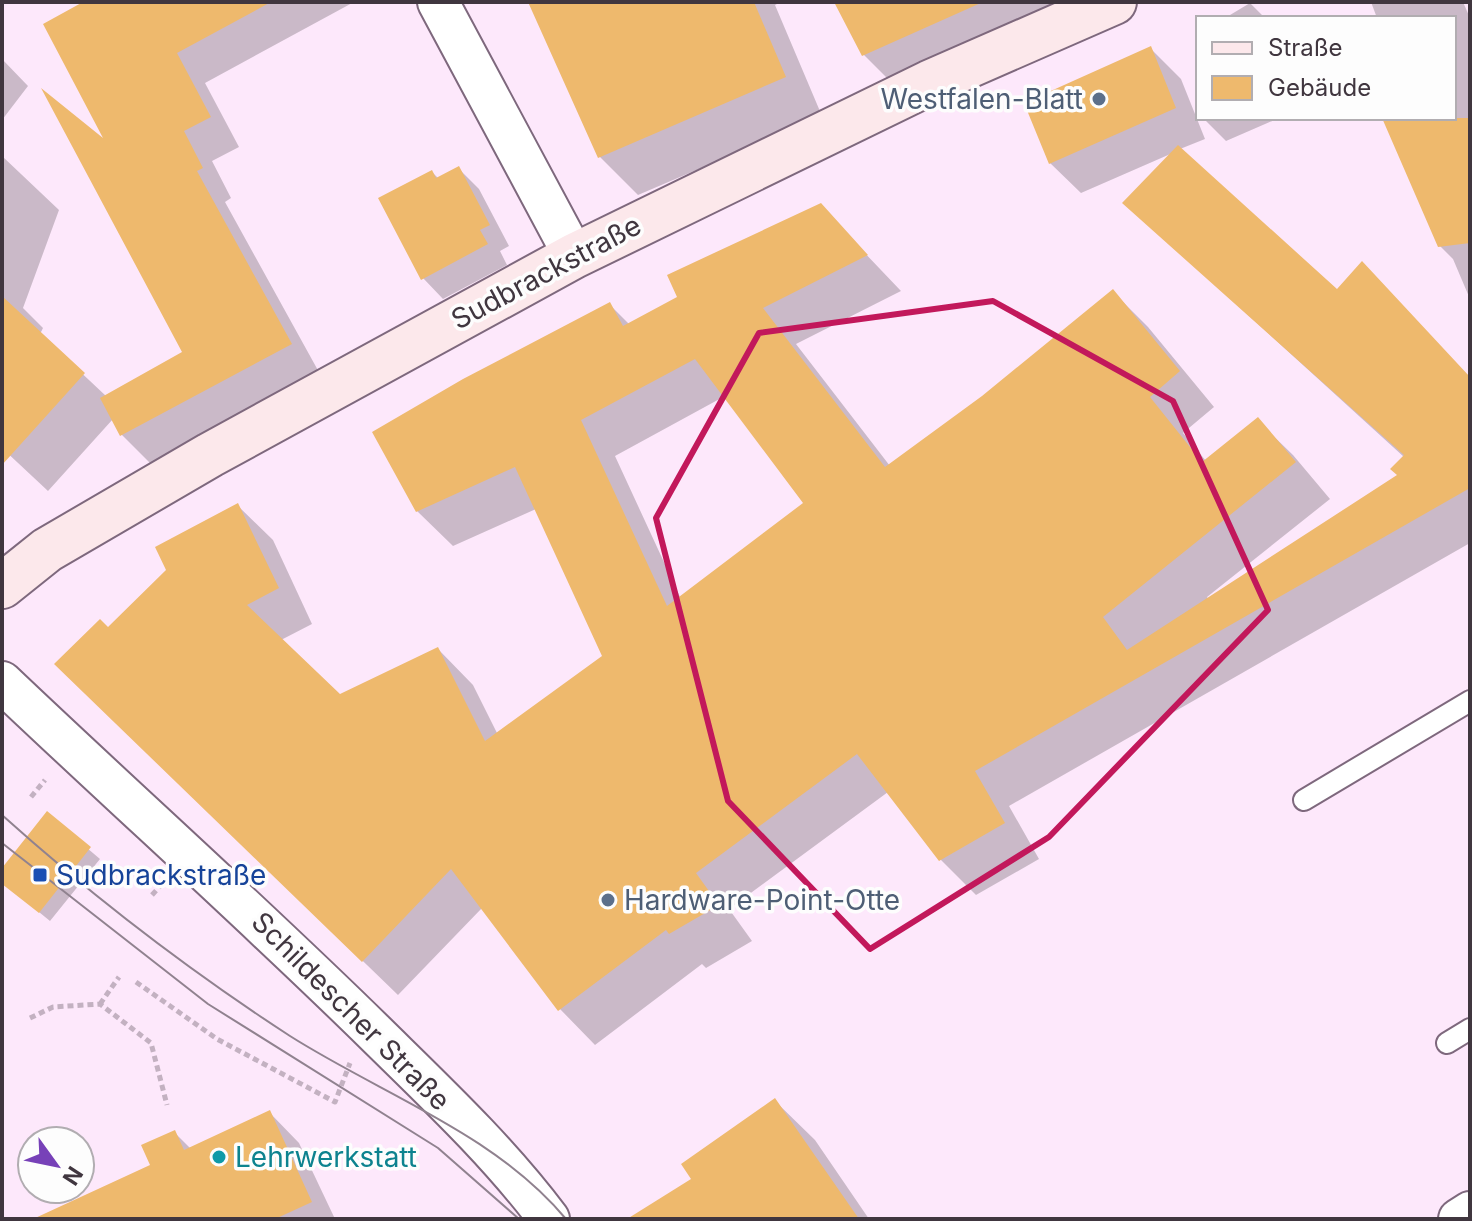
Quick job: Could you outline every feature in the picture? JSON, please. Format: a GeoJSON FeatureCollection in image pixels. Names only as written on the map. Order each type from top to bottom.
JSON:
{"type":"FeatureCollection","features":[{"type":"Feature","properties":{"kind":"street"},"geometry":{"type":"LineString","coordinates":[[438,2],[574,256]]}},
{"type":"Feature","properties":{"kind":"street","name":"Sudbrackstraße"},"geometry":{"type":"LineString","coordinates":[[2,586],[47,550],[210,455],[574,256],[929,83],[1114,2]]}},
{"type":"Feature","properties":{"kind":"street","name":"Schildescher Straße"},"geometry":{"type":"LineString","coordinates":[[2,682],[199,863],[365,1023],[499,1158],[549,1219]]}},
{"type":"Feature","properties":{"kind":"street"},"geometry":{"type":"LineString","coordinates":[[1459,1219],[1470,1212]]}},
{"type":"Feature","properties":{"kind":"lane"},"geometry":{"type":"LineString","coordinates":[[1304,800],[1470,701]]}},
{"type":"Feature","properties":{"kind":"lane"},"geometry":{"type":"LineString","coordinates":[[1447,1043],[1470,1029]]}},
{"type":"Feature","properties":{"kind":"path"},"geometry":{"type":"LineString","coordinates":[[100,1004],[119,977]]}},
{"type":"Feature","properties":{"kind":"path"},"geometry":{"type":"LineString","coordinates":[[136,982],[217,1039],[335,1102]]}},
{"type":"Feature","properties":{"kind":"path"},"geometry":{"type":"LineString","coordinates":[[30,1018],[53,1007],[100,1004],[151,1043],[167,1105]]}},
{"type":"Feature","properties":{"kind":"highlighted area"},"geometry":{"type":"Polygon","coordinates":[[[993,301],[1173,401],[1268,610],[1049,837],[870,949],[728,801],[656,518],[759,333],[993,301]]]}},
{"type":"Feature","properties":{"kind":"building"},"geometry":{"type":"Polygon","coordinates":[[[83,2],[271,2],[177,53],[211,117],[184,131],[203,168],[197,171],[292,344],[120,436],[100,398],[182,352],[41,88],[103,138],[43,24],[83,2]]]}},
{"type":"Feature","properties":{"kind":"building"},"geometry":{"type":"Polygon","coordinates":[[[528,2],[754,2],[786,77],[598,158],[528,2]]]}},
{"type":"Feature","properties":{"kind":"building"},"geometry":{"type":"Polygon","coordinates":[[[834,2],[983,2],[862,56],[834,2]]]}},
{"type":"Feature","properties":{"kind":"building"},"geometry":{"type":"Polygon","coordinates":[[[1151,46],[1176,108],[1049,164],[1024,103],[1151,46]]]}},
{"type":"Feature","properties":{"kind":"building"},"geometry":{"type":"Polygon","coordinates":[[[1470,118],[1470,243],[1438,247],[1383,120],[1470,118]]]}},
{"type":"Feature","properties":{"kind":"building"},"geometry":{"type":"Polygon","coordinates":[[[1178,145],[1337,289],[1362,261],[1470,377],[1470,488],[975,771],[1005,823],[939,861],[857,754],[696,873],[719,905],[669,934],[666,930],[558,1011],[451,869],[362,962],[54,664],[100,619],[108,627],[166,570],[155,547],[238,503],[279,588],[247,605],[340,694],[438,647],[485,741],[602,656],[515,467],[416,512],[372,432],[463,379],[610,302],[623,326],[677,297],[667,275],[821,203],[868,255],[763,308],[885,467],[982,396],[1113,289],[1180,371],[1150,397],[1202,462],[1258,417],[1296,462],[1103,617],[1127,650],[1397,475],[1390,469],[1404,455],[1122,203],[1178,145]],[[695,359],[581,420],[667,606],[803,503],[695,359]]]}},
{"type":"Feature","properties":{"kind":"building"},"geometry":{"type":"Polygon","coordinates":[[[459,166],[490,225],[480,230],[488,244],[421,280],[378,198],[432,170],[436,178],[459,166]]]}},
{"type":"Feature","properties":{"kind":"building"},"geometry":{"type":"Polygon","coordinates":[[[2,296],[85,373],[2,465],[2,296]]]}},
{"type":"Feature","properties":{"kind":"building"},"geometry":{"type":"Polygon","coordinates":[[[47,811],[91,847],[39,913],[2,884],[2,868],[47,811]]]}},
{"type":"Feature","properties":{"kind":"building"},"geometry":{"type":"Polygon","coordinates":[[[775,1098],[859,1219],[627,1219],[691,1179],[681,1164],[775,1098]]]}},
{"type":"Feature","properties":{"kind":"building","name":"Lehrwerkstatt"},"geometry":{"type":"Polygon","coordinates":[[[270,1110],[312,1202],[275,1219],[33,1219],[63,1205],[96,1205],[96,1190],[150,1165],[141,1145],[175,1130],[184,1150],[270,1110]]]}},
{"type":"Feature","properties":{"kind":"tram line"},"geometry":{"type":"LineString","coordinates":[[2,815],[178,959],[290,1036],[472,1139],[506,1162],[566,1219]]}},
{"type":"Feature","properties":{"kind":"tram line"},"geometry":{"type":"LineString","coordinates":[[2,843],[208,1004],[438,1148],[519,1219]]}},
{"type":"Feature","properties":{"kind":"place","name":"Westfalen-Blatt"},"geometry":{"type":"Point","coordinates":[1099,99]}},
{"type":"Feature","properties":{"kind":"place","name":"Sudbrackstraße"},"geometry":{"type":"Point","coordinates":[40,875]}},
{"type":"Feature","properties":{"kind":"place","name":"Hardware-Point-Otte"},"geometry":{"type":"Point","coordinates":[608,900]}},
{"type":"Feature","properties":{"kind":"place","name":"Lehrwerkstatt"},"geometry":{"type":"Point","coordinates":[219,1157]}}]}
